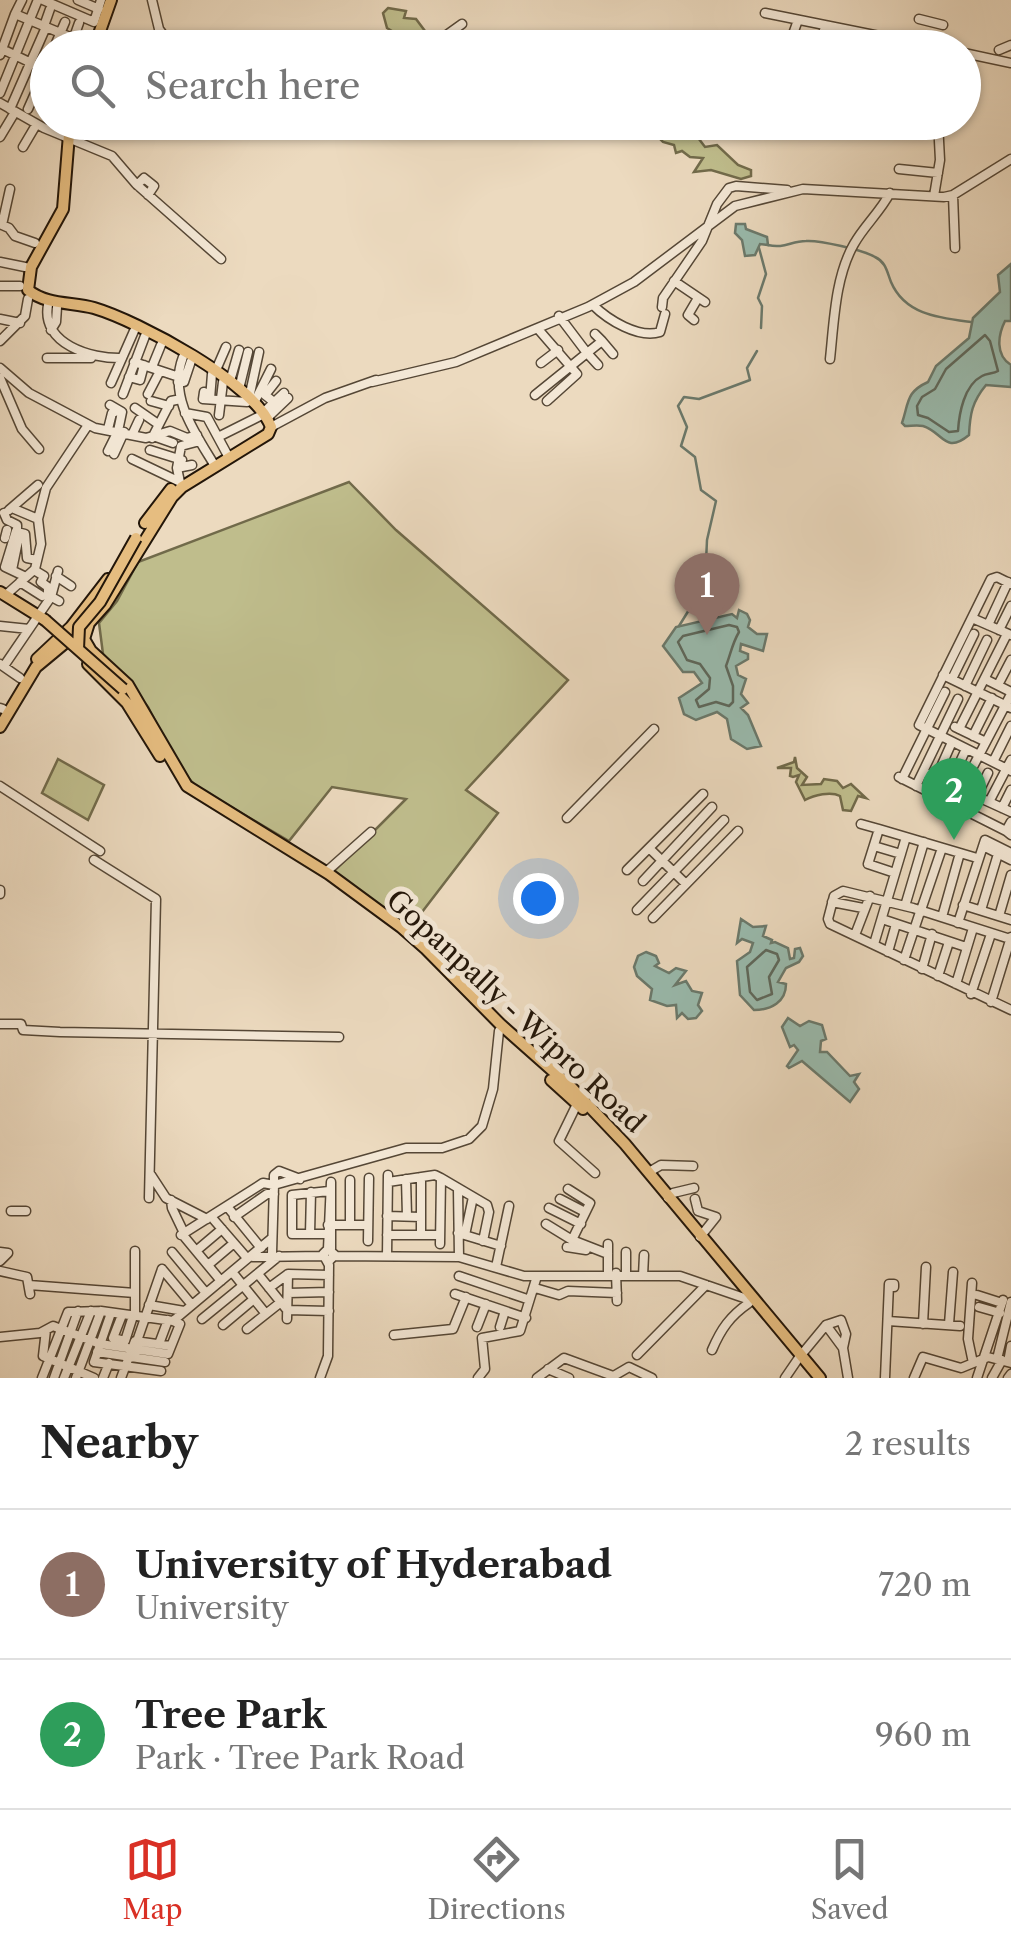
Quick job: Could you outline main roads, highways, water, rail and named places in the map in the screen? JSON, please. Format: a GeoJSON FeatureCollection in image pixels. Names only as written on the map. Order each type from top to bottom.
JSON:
{"type":"FeatureCollection","features":[{"type":"Feature","properties":{"kind":"main road"},"geometry":{"type":"LineString","coordinates":[[100,30],[113,0]]}},
{"type":"Feature","properties":{"kind":"main road"},"geometry":{"type":"LineString","coordinates":[[102,30],[113,0]]}},
{"type":"Feature","properties":{"kind":"main road"},"geometry":{"type":"LineString","coordinates":[[64,140],[55,216],[36,242],[20,286],[28,299],[88,309],[187,359],[212,391]]}},
{"type":"Feature","properties":{"kind":"main road"},"geometry":{"type":"LineString","coordinates":[[0,727],[25,682],[95,600],[161,499],[180,482],[268,434],[265,420],[239,392],[212,391],[118,318],[44,300],[30,292],[27,285],[40,246],[52,232],[62,209],[64,140]]}},
{"type":"Feature","properties":{"kind":"main road"},"geometry":{"type":"LineString","coordinates":[[1,710],[20,678],[66,637],[89,623],[105,605],[172,497],[265,420]]}},
{"type":"Feature","properties":{"kind":"main road"},"geometry":{"type":"LineString","coordinates":[[84,650],[79,628],[100,602],[136,538]]}},
{"type":"Feature","properties":{"kind":"main road","name":"Gopanpally - Wipro Road"},"geometry":{"type":"LineString","coordinates":[[1,593],[40,617],[128,686],[180,778],[196,792],[393,924],[499,1031],[582,1106],[818,1378]]}},
{"type":"Feature","properties":{"kind":"main road"},"geometry":{"type":"LineString","coordinates":[[84,650],[89,623]]}},
{"type":"Feature","properties":{"kind":"main road","name":"Gopanpally - Wipro Road"},"geometry":{"type":"LineString","coordinates":[[66,637],[127,703],[177,784],[326,872],[393,924],[649,1172],[746,1300],[800,1356]]}},
{"type":"Feature","properties":{"kind":"main road","name":"Gopanpally - Wipro Road"},"geometry":{"type":"LineString","coordinates":[[84,650],[123,689],[143,718],[148,735]]}},
{"type":"Feature","properties":{"kind":"water"},"geometry":{"type":"Polygon","coordinates":[[[736,224],[745,224],[746,229],[767,237],[768,245],[760,244],[755,255],[745,256],[742,240],[735,233],[736,224]]]}},
{"type":"Feature","properties":{"kind":"water"},"geometry":{"type":"Polygon","coordinates":[[[1011,264],[1011,321],[1005,321],[999,344],[1002,356],[1011,365],[1011,387],[986,385],[973,408],[969,435],[961,441],[949,443],[923,426],[905,426],[902,423],[912,394],[928,382],[936,366],[969,338],[973,318],[1000,292],[998,275],[1011,264]]]}},
{"type":"Feature","properties":{"kind":"water"},"geometry":{"type":"Polygon","coordinates":[[[739,610],[747,614],[748,627],[757,634],[767,634],[763,651],[741,644],[740,651],[748,654],[748,659],[736,666],[738,675],[746,679],[741,694],[748,703],[741,708],[761,746],[747,749],[731,739],[727,719],[717,712],[696,720],[684,714],[679,698],[702,683],[694,672],[683,672],[663,646],[676,627],[732,614],[737,618],[739,610]]]}},
{"type":"Feature","properties":{"kind":"water"},"geometry":{"type":"Polygon","coordinates":[[[741,919],[753,927],[766,926],[763,936],[788,948],[790,959],[794,958],[795,949],[800,948],[803,956],[786,968],[778,982],[786,984],[783,996],[766,1008],[754,1010],[740,995],[737,961],[750,952],[753,943],[742,939],[737,943],[741,919]]]}},
{"type":"Feature","properties":{"kind":"water"},"geometry":{"type":"Polygon","coordinates":[[[646,952],[656,956],[659,963],[655,966],[669,973],[676,968],[686,971],[675,985],[686,981],[692,991],[702,993],[698,1005],[702,1011],[696,1018],[688,1019],[682,1013],[677,1018],[676,1005],[650,1000],[652,989],[637,976],[634,967],[638,956],[646,952]]]}},
{"type":"Feature","properties":{"kind":"water"},"geometry":{"type":"Polygon","coordinates":[[[788,1018],[800,1026],[809,1021],[822,1025],[826,1039],[821,1041],[820,1052],[827,1052],[850,1076],[859,1074],[854,1082],[859,1089],[850,1102],[802,1061],[787,1066],[798,1050],[794,1045],[790,1047],[782,1027],[788,1018]]]}},
{"type":"Feature","properties":{"kind":"waterway"},"geometry":{"type":"LineString","coordinates":[[768,245],[812,241],[869,254],[882,262],[905,302],[925,313],[971,322]]}},
{"type":"Feature","properties":{"kind":"waterway"},"geometry":{"type":"LineString","coordinates":[[759,248],[766,274],[758,298],[762,306],[761,328]]}},
{"type":"Feature","properties":{"kind":"waterway"},"geometry":{"type":"LineString","coordinates":[[679,626],[705,584],[707,540],[716,501],[701,490],[695,457],[681,446],[687,427],[678,406],[684,397],[699,399],[750,380],[747,368],[757,351]]}},
{"type":"Feature","properties":{"kind":"place","name":"University of Hyderabad"},"geometry":{"type":"Point","coordinates":[707,635]}},
{"type":"Feature","properties":{"kind":"place","name":"Tree Park"},"geometry":{"type":"Point","coordinates":[954,840]}}]}
